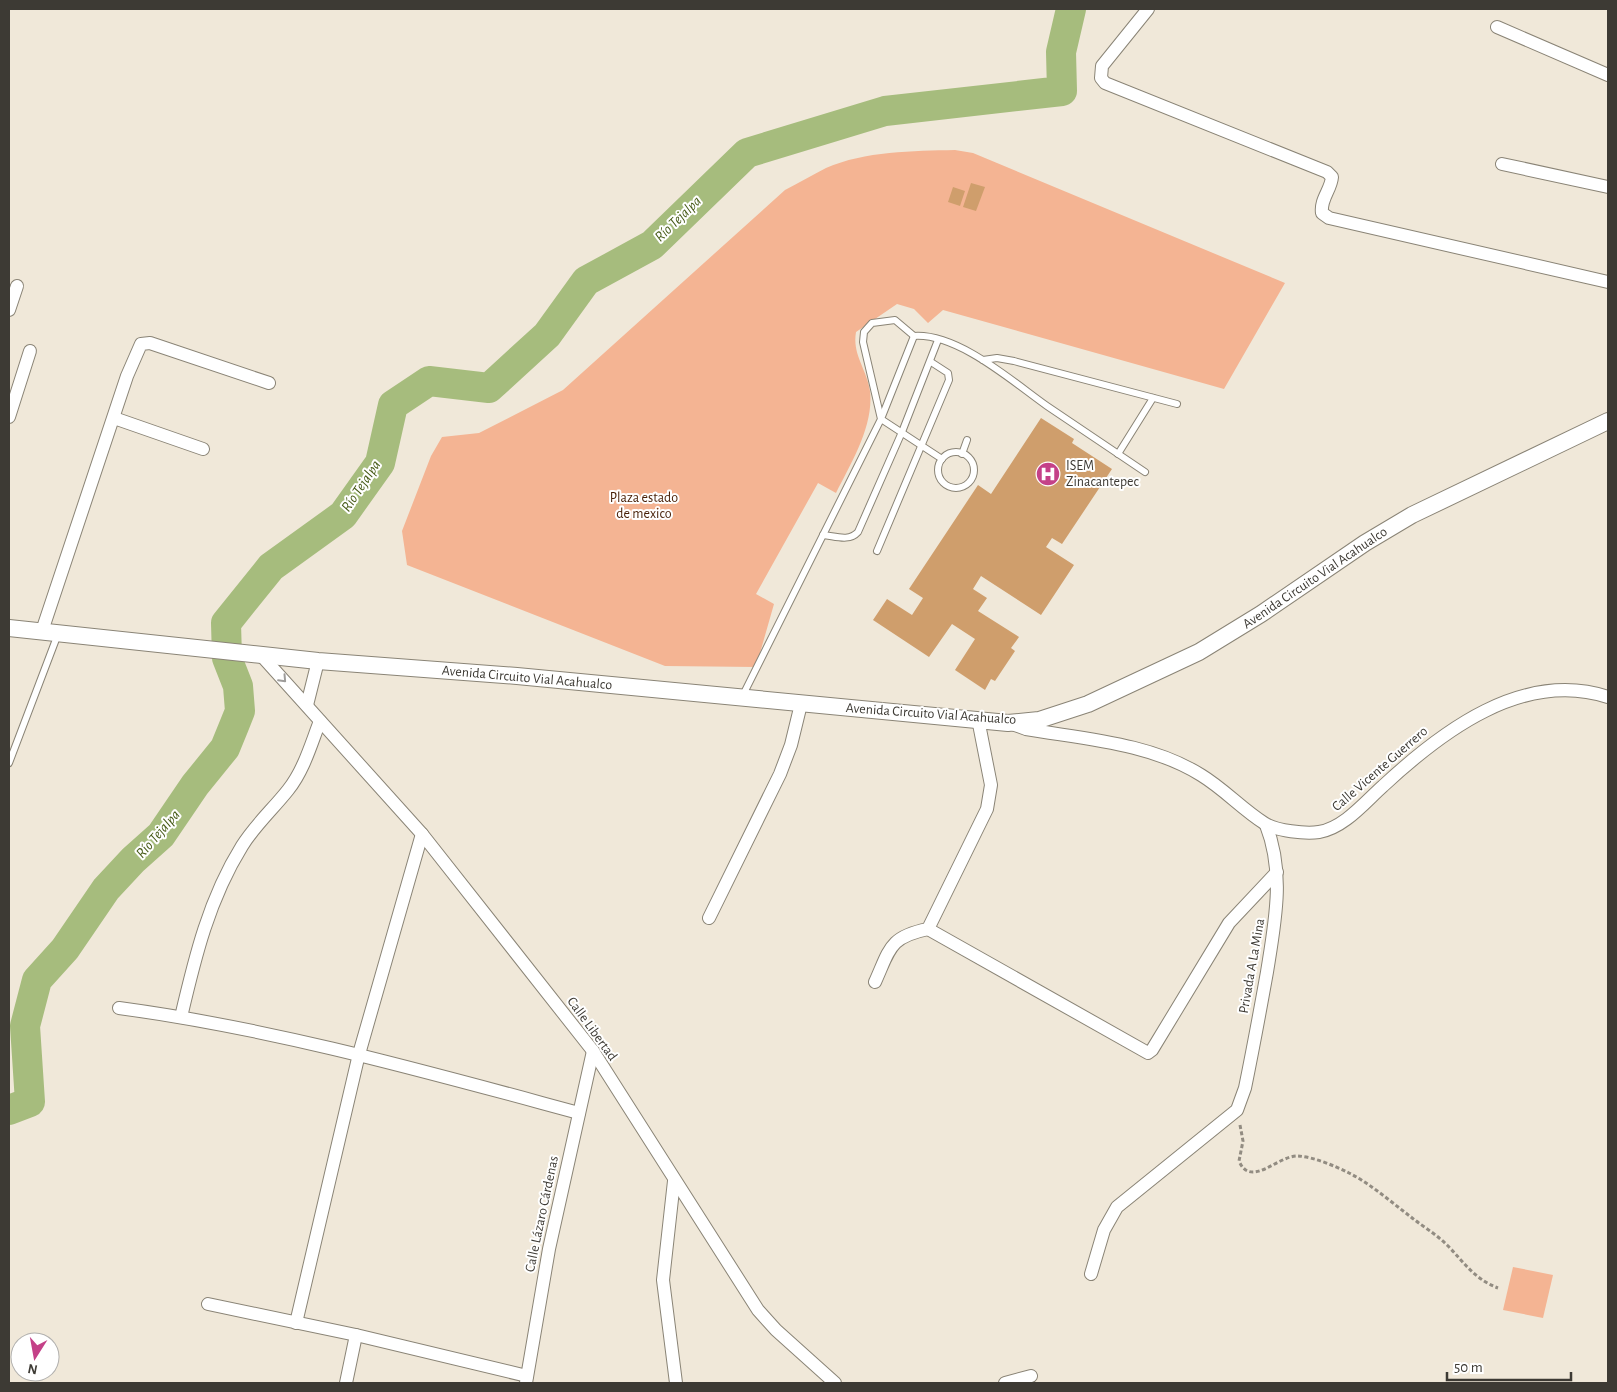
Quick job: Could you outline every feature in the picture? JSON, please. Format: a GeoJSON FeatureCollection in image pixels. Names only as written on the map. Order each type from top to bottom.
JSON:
{"type":"FeatureCollection","features":[{"type":"Feature","properties":{"kind":"street"},"geometry":{"type":"LineString","coordinates":[[1148,9],[1102,66],[1101,78],[1105,83],[1328,172],[1332,177],[1332,184],[1321,205],[1322,213],[1329,218],[1608,282]]}},
{"type":"Feature","properties":{"kind":"street"},"geometry":{"type":"LineString","coordinates":[[1496,27],[1608,75]]}},
{"type":"Feature","properties":{"kind":"street"},"geometry":{"type":"LineString","coordinates":[[1502,164],[1608,186]]}},
{"type":"Feature","properties":{"kind":"street"},"geometry":{"type":"LineString","coordinates":[[9,310],[17,286]]}},
{"type":"Feature","properties":{"kind":"street"},"geometry":{"type":"LineString","coordinates":[[42,631],[139,347],[145,343],[269,383]]}},
{"type":"Feature","properties":{"kind":"street"},"geometry":{"type":"LineString","coordinates":[[9,417],[30,351]]}},
{"type":"Feature","properties":{"kind":"street"},"geometry":{"type":"LineString","coordinates":[[114,418],[204,449]]}},
{"type":"Feature","properties":{"kind":"street","name":"Avenida Circuito Vial Acahualco"},"geometry":{"type":"LineString","coordinates":[[9,628],[318,661],[516,676],[1008,723],[1039,720],[1088,704],[1199,652],[1262,614],[1365,543],[1412,515],[1608,421]]}},
{"type":"Feature","properties":{"kind":"street","name":"Calle Libertad"},"geometry":{"type":"LineString","coordinates":[[252,653],[307,705],[422,834],[593,1051],[674,1181],[758,1310],[776,1330],[835,1383]]}},
{"type":"Feature","properties":{"kind":"street"},"geometry":{"type":"LineString","coordinates":[[307,705],[318,661]]}},
{"type":"Feature","properties":{"kind":"street","name":"Calle Vicente Guerrero"},"geometry":{"type":"LineString","coordinates":[[1008,723],[1026,729],[1128,747],[1179,762],[1229,795],[1266,825],[1307,833],[1321,832],[1336,826],[1444,734],[1495,706],[1523,697],[1552,692],[1580,692],[1608,697]]}},
{"type":"Feature","properties":{"kind":"street"},"geometry":{"type":"LineString","coordinates":[[709,918],[780,774],[791,745],[801,704]]}},
{"type":"Feature","properties":{"kind":"street"},"geometry":{"type":"LineString","coordinates":[[928,928],[987,809],[990,797],[988,769],[978,719]]}},
{"type":"Feature","properties":{"kind":"street"},"geometry":{"type":"LineString","coordinates":[[181,1016],[200,939],[229,869],[259,822],[296,778],[320,721]]}},
{"type":"Feature","properties":{"kind":"street","name":"Privada A La Mina"},"geometry":{"type":"LineString","coordinates":[[1237,1110],[1245,1088],[1276,918],[1277,872],[1271,838],[1266,825]]}},
{"type":"Feature","properties":{"kind":"street"},"geometry":{"type":"LineString","coordinates":[[296,1323],[359,1054],[422,834]]}},
{"type":"Feature","properties":{"kind":"street"},"geometry":{"type":"LineString","coordinates":[[874,982],[892,944],[908,933],[928,928],[1148,1053],[1152,1050],[1230,923],[1277,872]]}},
{"type":"Feature","properties":{"kind":"street"},"geometry":{"type":"LineString","coordinates":[[119,1008],[181,1016],[359,1054],[578,1113]]}},
{"type":"Feature","properties":{"kind":"street","name":"Calle Lázaro Cárdenas"},"geometry":{"type":"LineString","coordinates":[[526,1380],[549,1249],[593,1051]]}},
{"type":"Feature","properties":{"kind":"street"},"geometry":{"type":"LineString","coordinates":[[1091,1274],[1104,1230],[1117,1207],[1128,1196],[1237,1110]]}},
{"type":"Feature","properties":{"kind":"street"},"geometry":{"type":"LineString","coordinates":[[674,1181],[663,1280],[676,1383]]}},
{"type":"Feature","properties":{"kind":"street"},"geometry":{"type":"LineString","coordinates":[[208,1304],[356,1336],[526,1380]]}},
{"type":"Feature","properties":{"kind":"street"},"geometry":{"type":"LineString","coordinates":[[346,1383],[356,1336]]}},
{"type":"Feature","properties":{"kind":"street"},"geometry":{"type":"LineString","coordinates":[[1006,1383],[1031,1376]]}},
{"type":"Feature","properties":{"kind":"lane"},"geometry":{"type":"LineString","coordinates":[[942,459],[922,444],[881,419],[863,342],[864,332],[872,323],[887,320],[902,324],[914,336],[924,336],[938,340],[983,360],[1145,472]]}},
{"type":"Feature","properties":{"kind":"lane"},"geometry":{"type":"LineString","coordinates":[[742,698],[881,419],[914,336]]}},
{"type":"Feature","properties":{"kind":"lane"},"geometry":{"type":"LineString","coordinates":[[822,535],[846,538],[854,536],[858,532],[902,432],[938,340]]}},
{"type":"Feature","properties":{"kind":"lane"},"geometry":{"type":"LineString","coordinates":[[983,360],[997,358],[1014,360],[1177,404]]}},
{"type":"Feature","properties":{"kind":"lane"},"geometry":{"type":"LineString","coordinates":[[877,551],[949,380],[948,373],[931,362]]}},
{"type":"Feature","properties":{"kind":"lane"},"geometry":{"type":"LineString","coordinates":[[1118,454],[1152,398]]}},
{"type":"Feature","properties":{"kind":"lane"},"geometry":{"type":"LineString","coordinates":[[962,454],[967,440]]}},
{"type":"Feature","properties":{"kind":"lane"},"geometry":{"type":"LineString","coordinates":[[952,453],[962,454],[968,457],[973,468],[971,480],[961,487],[949,487],[940,480],[938,469],[942,459],[952,453]]}},
{"type":"Feature","properties":{"kind":"lane"},"geometry":{"type":"LineString","coordinates":[[9,763],[59,633]]}},
{"type":"Feature","properties":{"kind":"path"},"geometry":{"type":"LineString","coordinates":[[1237,1110],[1243,1141],[1239,1161],[1246,1170],[1252,1173],[1260,1173],[1281,1160],[1299,1156],[1349,1173],[1373,1188],[1447,1244],[1467,1269],[1484,1282],[1498,1288]]}},
{"type":"Feature","properties":{"kind":"green space","name":"Plaza estado de mexico"},"geometry":{"type":"Polygon","coordinates":[[[955,150],[973,153],[1285,283],[1224,389],[943,310],[928,323],[914,309],[897,304],[856,332],[856,348],[870,391],[870,404],[865,431],[836,493],[818,483],[756,594],[774,604],[756,667],[665,666],[407,565],[402,531],[431,456],[442,437],[479,433],[563,390],[785,190],[826,168],[857,158],[889,153],[955,150]]]}},
{"type":"Feature","properties":{"kind":"green space"},"geometry":{"type":"Polygon","coordinates":[[[1513,1267],[1553,1275],[1543,1318],[1503,1310],[1513,1267]]]}},
{"type":"Feature","properties":{"kind":"building"},"geometry":{"type":"Polygon","coordinates":[[[971,183],[985,187],[976,211],[963,207],[971,183]]]}},
{"type":"Feature","properties":{"kind":"building"},"geometry":{"type":"Polygon","coordinates":[[[953,187],[965,191],[960,206],[948,202],[953,187]]]}},
{"type":"Feature","properties":{"kind":"building"},"geometry":{"type":"Polygon","coordinates":[[[1041,418],[1074,439],[1072,443],[1112,469],[1062,544],[1052,538],[1046,547],[1074,565],[1041,615],[981,576],[973,589],[987,598],[978,611],[1019,637],[1011,648],[1015,651],[995,681],[991,679],[985,690],[955,670],[975,639],[952,624],[929,657],[873,620],[887,599],[912,615],[923,598],[909,589],[978,485],[991,494],[1041,418]]]}},
{"type":"Feature","properties":{"kind":"waterway","name":"Río Tejalpa"},"geometry":{"type":"LineString","coordinates":[[9,1110],[30,1102],[25,1026],[37,980],[65,949],[106,889],[133,860],[161,835],[195,785],[225,748],[240,711],[238,686],[227,658],[226,623],[271,567],[343,515],[380,463],[393,405],[429,381],[489,388],[547,335],[586,281],[652,245],[747,153],[885,111],[1062,91],[1061,52],[1071,9]]}},
{"type":"Feature","properties":{"kind":"place","name":"ISEM Zinacantepec"},"geometry":{"type":"Point","coordinates":[1048,474]}}]}
